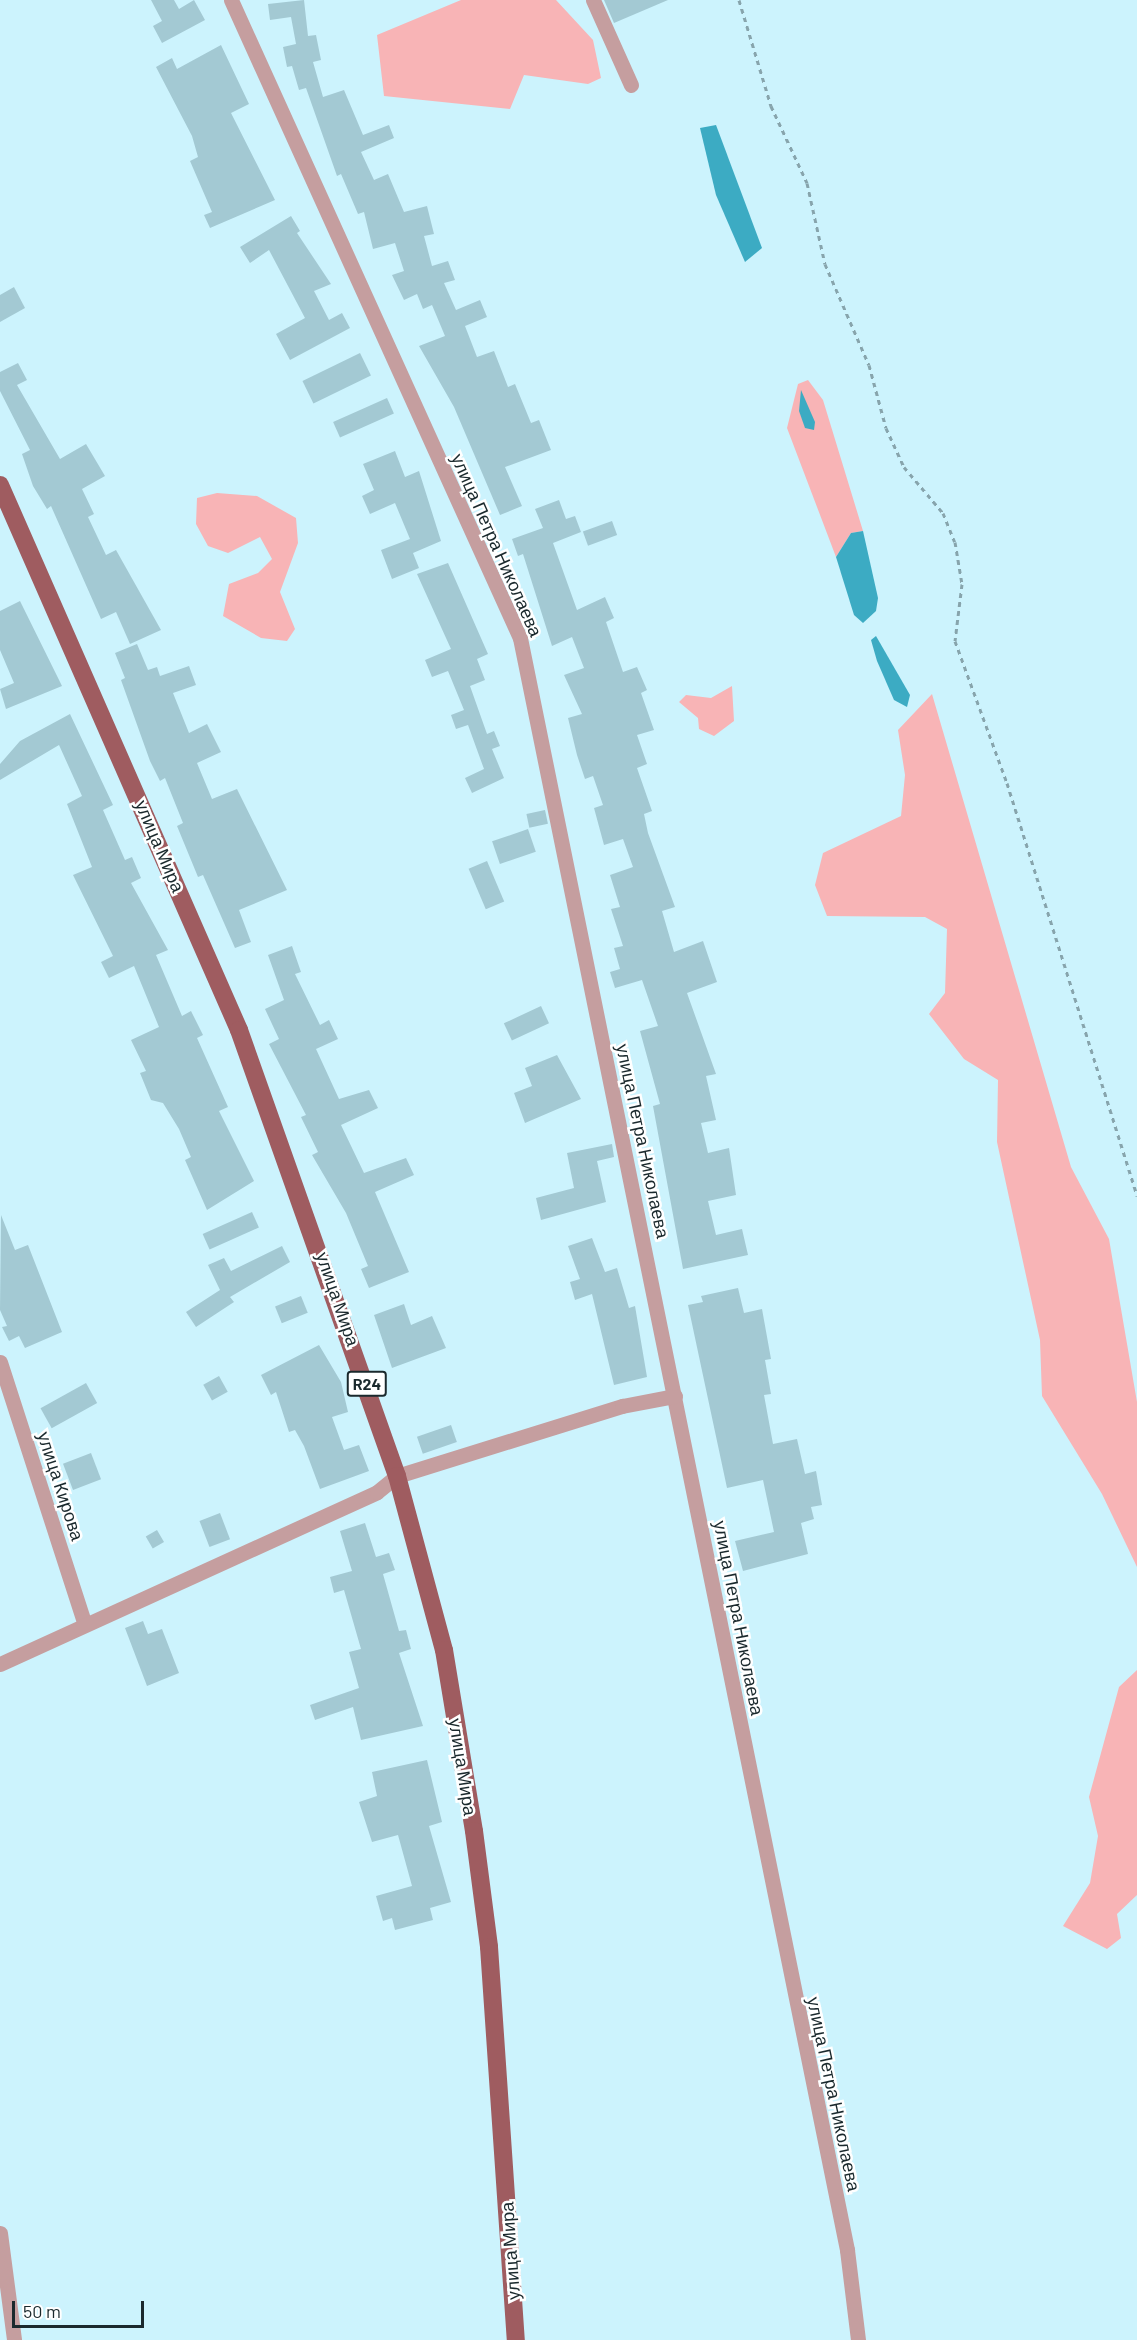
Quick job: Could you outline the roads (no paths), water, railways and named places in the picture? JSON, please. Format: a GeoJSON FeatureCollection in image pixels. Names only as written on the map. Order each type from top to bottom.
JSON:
{"type":"FeatureCollection","features":[{"type":"Feature","properties":{"kind":"main road","name":"улица Мира"},"geometry":{"type":"LineString","coordinates":[[0,485],[239,1030],[397,1476],[444,1650],[474,1831],[489,1947],[516,2340]]}},
{"type":"Feature","properties":{"kind":"street","name":"улица Петра Николаева"},"geometry":{"type":"LineString","coordinates":[[231,0],[520,638],[847,2250],[858,2340]]}},
{"type":"Feature","properties":{"kind":"street"},"geometry":{"type":"LineString","coordinates":[[593,0],[632,85]]}},
{"type":"Feature","properties":{"kind":"street","name":"улица Кирова"},"geometry":{"type":"LineString","coordinates":[[0,1362],[84,1622]]}},
{"type":"Feature","properties":{"kind":"street"},"geometry":{"type":"LineString","coordinates":[[0,1664],[84,1622],[377,1492],[397,1476],[622,1406],[675,1396]]}},
{"type":"Feature","properties":{"kind":"street"},"geometry":{"type":"LineString","coordinates":[[0,2234],[14,2340]]}},
{"type":"Feature","properties":{"kind":"water"},"geometry":{"type":"Polygon","coordinates":[[[716,125],[762,248],[745,262],[716,195],[700,128],[716,125]]]}},
{"type":"Feature","properties":{"kind":"water"},"geometry":{"type":"Polygon","coordinates":[[[801,390],[815,422],[814,430],[805,428],[799,411],[801,390]]]}},
{"type":"Feature","properties":{"kind":"water"},"geometry":{"type":"Polygon","coordinates":[[[863,531],[878,598],[876,611],[863,623],[854,615],[836,557],[851,533],[863,531]]]}},
{"type":"Feature","properties":{"kind":"water"},"geometry":{"type":"Polygon","coordinates":[[[876,636],[910,695],[907,707],[894,700],[877,661],[871,640],[876,636]]]}}]}
